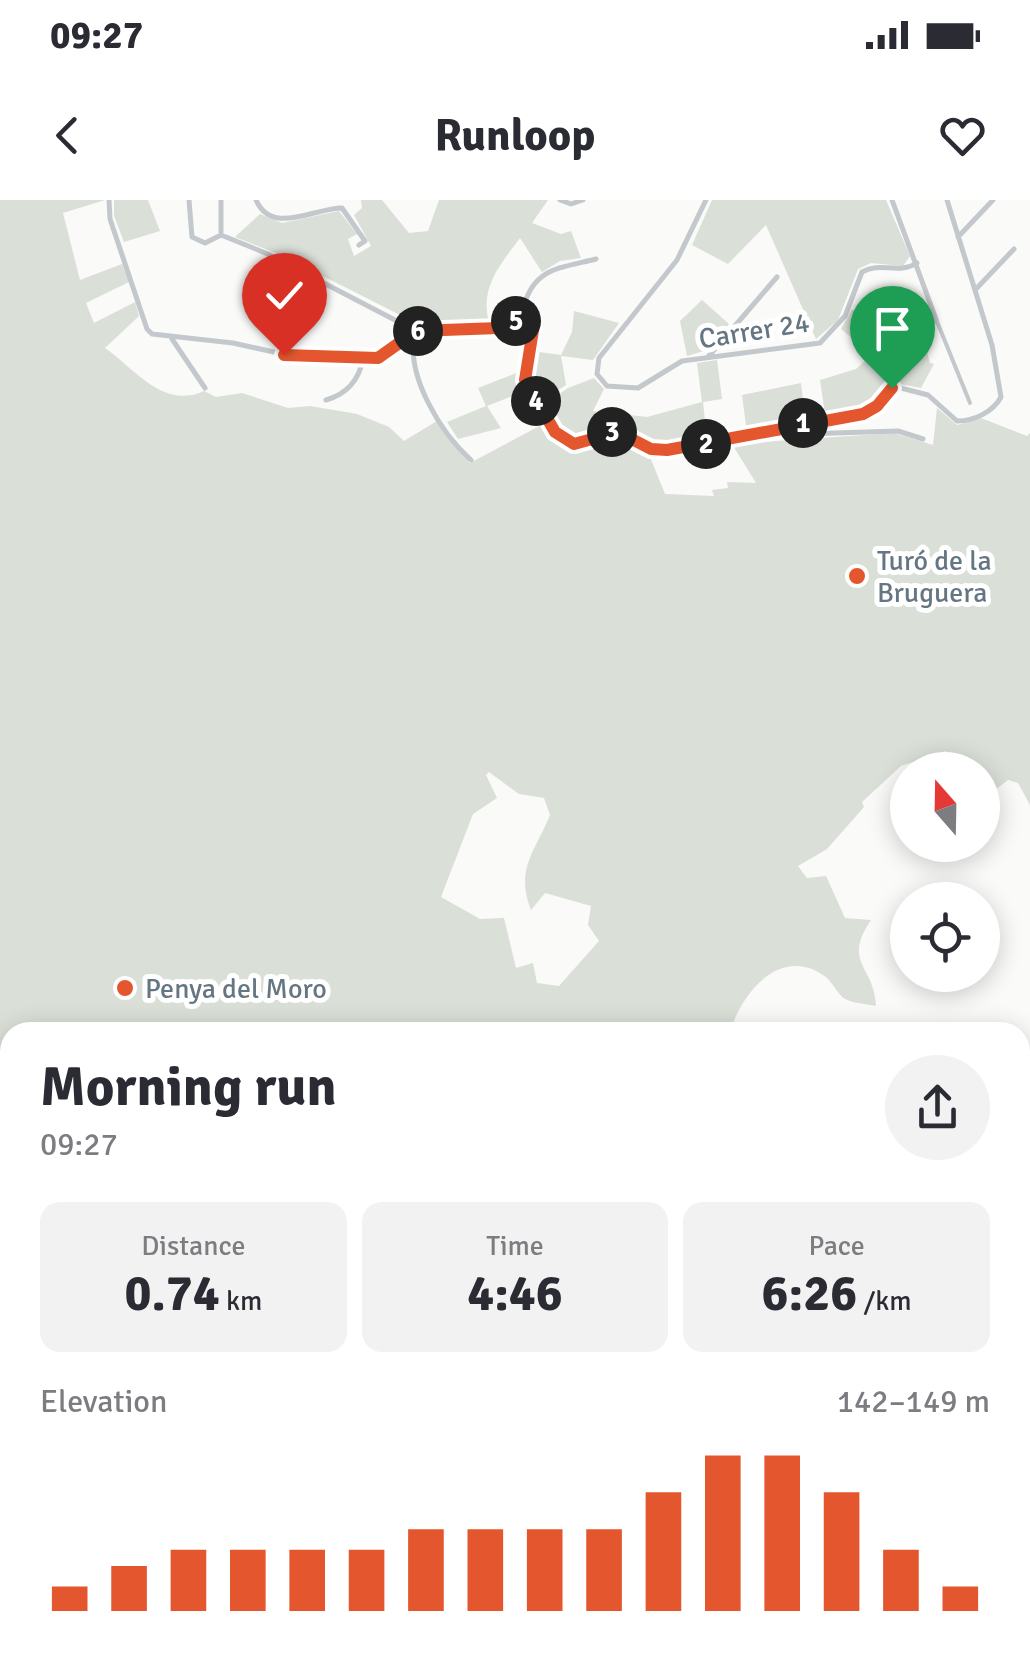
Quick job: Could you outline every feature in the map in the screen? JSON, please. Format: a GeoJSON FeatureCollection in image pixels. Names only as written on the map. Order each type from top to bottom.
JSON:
{"type":"FeatureCollection","features":[{"type":"Feature","properties":{"kind":"street"},"geometry":{"type":"LineString","coordinates":[[109,200],[109,216],[146,329],[172,339],[233,343],[296,357],[363,359],[384,356],[416,331]]}},
{"type":"Feature","properties":{"kind":"street"},"geometry":{"type":"LineString","coordinates":[[189,200],[192,237],[205,243],[221,235],[268,254],[416,331],[499,328],[521,319],[530,322],[533,330],[524,367],[526,384],[550,424],[567,442],[585,443],[618,432],[662,450],[765,435],[892,430],[922,439]]}},
{"type":"Feature","properties":{"kind":"street"},"geometry":{"type":"LineString","coordinates":[[221,200],[221,235]]}},
{"type":"Feature","properties":{"kind":"street"},"geometry":{"type":"LineString","coordinates":[[256,200],[262,211],[278,218],[342,208],[365,241],[359,245]]}},
{"type":"Feature","properties":{"kind":"street"},"geometry":{"type":"LineString","coordinates":[[560,200],[570,204],[583,200]]}},
{"type":"Feature","properties":{"kind":"street","name":"Carrer 24"},"geometry":{"type":"LineString","coordinates":[[706,200],[682,254],[645,305],[622,325],[596,368],[603,384],[625,391],[641,386],[675,363],[820,342],[845,316],[865,270],[901,271],[917,264]]}},
{"type":"Feature","properties":{"kind":"street"},"geometry":{"type":"LineString","coordinates":[[892,200],[970,403]]}},
{"type":"Feature","properties":{"kind":"street"},"geometry":{"type":"LineString","coordinates":[[765,435],[816,420],[869,412],[892,388],[901,386],[928,395],[956,421],[990,410],[1001,397],[992,346],[948,200]]}},
{"type":"Feature","properties":{"kind":"street"},"geometry":{"type":"LineString","coordinates":[[958,237],[993,200]]}},
{"type":"Feature","properties":{"kind":"street"},"geometry":{"type":"LineString","coordinates":[[974,293],[1014,250]]}},
{"type":"Feature","properties":{"kind":"street"},"geometry":{"type":"LineString","coordinates":[[521,319],[527,297],[549,270],[596,259]]}},
{"type":"Feature","properties":{"kind":"street"},"geometry":{"type":"LineString","coordinates":[[708,358],[777,276]]}},
{"type":"Feature","properties":{"kind":"street"},"geometry":{"type":"LineString","coordinates":[[906,330],[928,329],[936,319]]}},
{"type":"Feature","properties":{"kind":"street"},"geometry":{"type":"LineString","coordinates":[[416,331],[414,370],[455,444],[471,460]]}},
{"type":"Feature","properties":{"kind":"street"},"geometry":{"type":"LineString","coordinates":[[172,339],[205,388]]}},
{"type":"Feature","properties":{"kind":"street"},"geometry":{"type":"LineString","coordinates":[[326,400],[347,390],[363,359]]}},
{"type":"Feature","properties":{"kind":"shaded area"},"geometry":{"type":"Polygon","coordinates":[[[0,200],[105,200],[63,213],[80,280],[122,264],[129,282],[86,303],[94,323],[135,302],[139,316],[105,348],[162,391],[189,395],[204,391],[216,397],[242,393],[288,408],[310,406],[357,414],[389,427],[404,441],[437,421],[470,463],[545,423],[556,437],[575,446],[612,436],[625,437],[648,452],[665,494],[714,496],[712,490],[728,488],[727,482],[756,483],[732,444],[894,433],[933,445],[937,408],[957,425],[981,418],[1027,436],[1030,433],[1030,805],[1018,783],[1008,780],[1000,786],[1000,752],[890,752],[890,776],[862,802],[864,807],[827,849],[798,866],[807,878],[826,876],[845,918],[871,920],[863,934],[859,955],[876,1006],[845,999],[823,975],[791,966],[764,978],[733,1022],[0,1022],[0,200]],[[489,772],[486,775],[497,798],[473,814],[441,897],[480,919],[504,918],[516,968],[533,963],[537,983],[559,986],[599,941],[588,925],[591,906],[545,893],[531,910],[526,872],[550,815],[544,798],[519,794],[489,772]]]}},
{"type":"Feature","properties":{"kind":"shaded area"},"geometry":{"type":"Polygon","coordinates":[[[114,200],[148,200],[160,231],[124,242],[114,216],[114,200]]]}},
{"type":"Feature","properties":{"kind":"shaded area"},"geometry":{"type":"Polygon","coordinates":[[[361,200],[382,200],[409,233],[428,231],[439,200],[548,200],[532,223],[561,234],[571,231],[581,258],[560,261],[542,272],[520,238],[489,289],[490,325],[420,325],[283,256],[235,237],[260,214],[282,223],[339,211],[357,234],[348,239],[354,256],[371,246],[354,215],[362,208],[361,200]]]}},
{"type":"Feature","properties":{"kind":"shaded area"},"geometry":{"type":"Polygon","coordinates":[[[712,200],[886,200],[910,256],[903,266],[871,263],[858,269],[838,320],[816,339],[766,225],[728,264],[692,245],[712,200]]]}},
{"type":"Feature","properties":{"kind":"shaded area"},"geometry":{"type":"Polygon","coordinates":[[[702,300],[729,324],[707,350],[687,356],[680,321],[702,300]]]}},
{"type":"Feature","properties":{"kind":"shaded area"},"geometry":{"type":"Polygon","coordinates":[[[852,309],[876,329],[873,354],[902,351],[902,338],[922,334],[930,363],[934,364],[921,388],[894,383],[868,407],[825,414],[820,380],[856,369],[872,354],[841,329],[852,309]]]}},
{"type":"Feature","properties":{"kind":"shaded area"},"geometry":{"type":"Polygon","coordinates":[[[574,311],[619,323],[593,360],[561,356],[566,385],[541,401],[527,374],[532,351],[561,355],[572,332],[574,311]]]}},
{"type":"Feature","properties":{"kind":"shaded area"},"geometry":{"type":"Polygon","coordinates":[[[717,360],[722,399],[703,402],[707,440],[654,445],[615,428],[574,439],[560,431],[543,405],[568,388],[594,378],[604,389],[593,411],[647,417],[702,402],[697,363],[717,360]]]}},
{"type":"Feature","properties":{"kind":"shaded area"},"geometry":{"type":"Polygon","coordinates":[[[519,372],[525,391],[487,406],[501,428],[458,439],[447,422],[486,406],[478,388],[519,372]]]}},
{"type":"Feature","properties":{"kind":"shaded area"},"geometry":{"type":"Polygon","coordinates":[[[801,383],[805,418],[747,433],[742,395],[801,383]]]}},
{"type":"Feature","properties":{"kind":"place","name":"Turó de la Bruguera"},"geometry":{"type":"Point","coordinates":[857,576]}},
{"type":"Feature","properties":{"kind":"place","name":"Penya del Moro"},"geometry":{"type":"Point","coordinates":[125,988]}},
{"type":"Feature","properties":{"kind":"route"},"geometry":{"type":"LineString","coordinates":[[284,355],[378,358],[416,331],[499,328],[527,320],[533,330],[525,380],[560,437],[579,444],[618,432],[651,449],[662,450],[765,435],[816,420],[863,414],[874,409],[892,388]]}}]}
